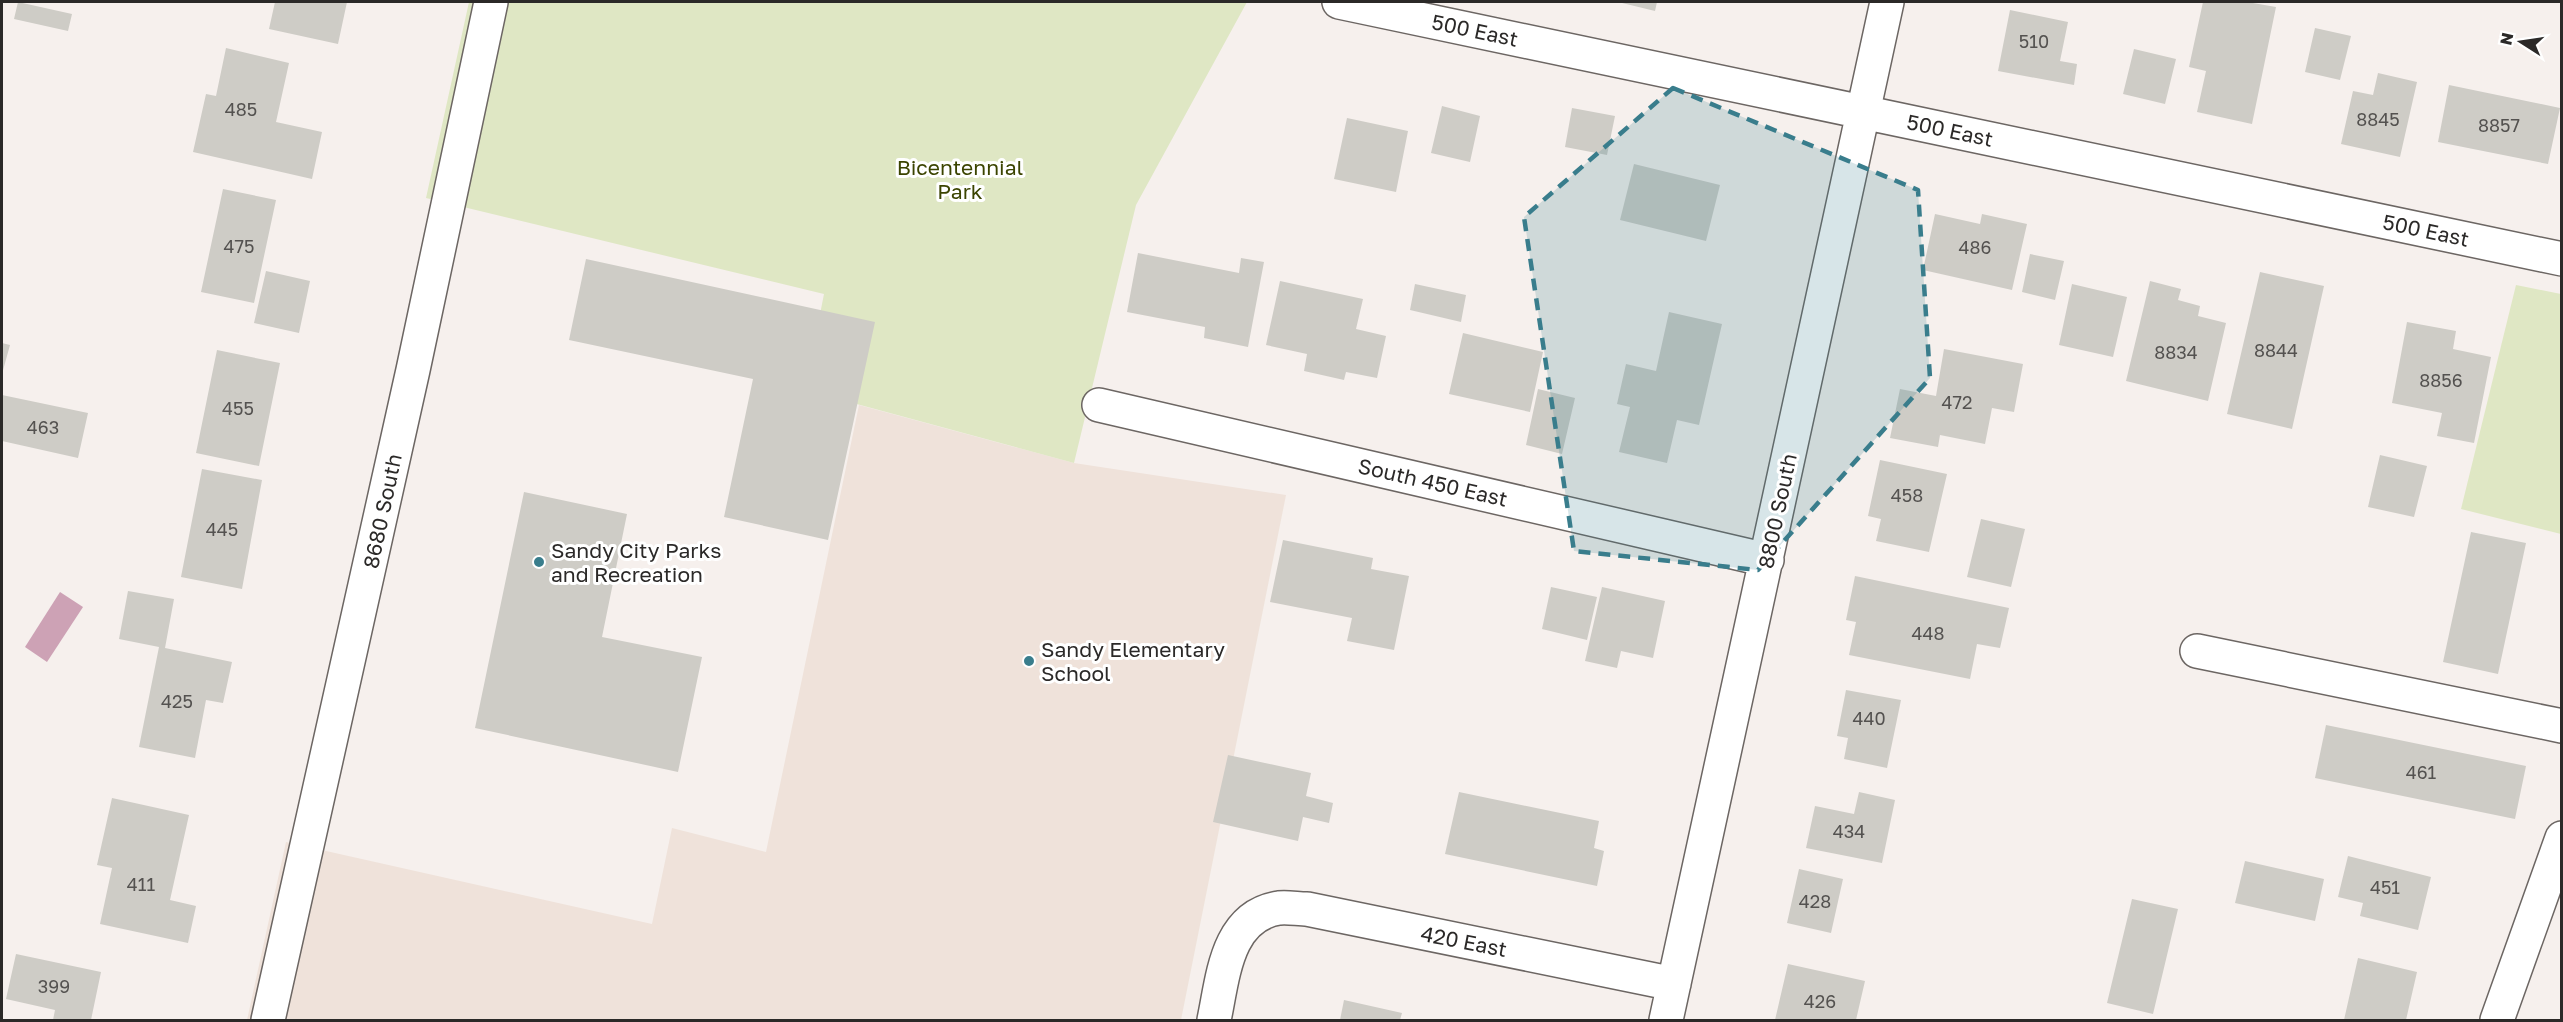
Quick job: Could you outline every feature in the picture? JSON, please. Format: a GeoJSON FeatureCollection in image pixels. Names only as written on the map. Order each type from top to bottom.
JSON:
{"type":"FeatureCollection","features":[{"type":"Feature","properties":{"kind":"street","name":"8680 South"},"geometry":{"type":"LineString","coordinates":[[268,1020],[413,370],[491,2]]}},
{"type":"Feature","properties":{"kind":"street","name":"500 East"},"geometry":{"type":"LineString","coordinates":[[1339,2],[2562,259]]}},
{"type":"Feature","properties":{"kind":"street","name":"8800 South"},"geometry":{"type":"LineString","coordinates":[[1666,1020],[1887,2]]}},
{"type":"Feature","properties":{"kind":"street","name":"South 450 East"},"geometry":{"type":"LineString","coordinates":[[1099,405],[1767,560]]}},
{"type":"Feature","properties":{"kind":"street"},"geometry":{"type":"LineString","coordinates":[[2197,651],[2562,726]]}},
{"type":"Feature","properties":{"kind":"street"},"geometry":{"type":"LineString","coordinates":[[2497,1020],[2562,838]]}},
{"type":"Feature","properties":{"kind":"street","name":"420 East"},"geometry":{"type":"LineString","coordinates":[[1214,1020],[1227,959],[1238,933],[1254,917],[1279,908],[1307,909],[1674,984]]}},
{"type":"Feature","properties":{"kind":"highlighted area"},"geometry":{"type":"Polygon","coordinates":[[[1673,88],[1918,190],[1930,378],[1758,570],[1574,551],[1524,217],[1673,88]]]}},
{"type":"Feature","properties":{"kind":"shaded area","name":"Sandy Elementary School"},"geometry":{"type":"Polygon","coordinates":[[[859,405],[1074,463],[1286,495],[1181,1020],[247,1020],[286,842],[652,924],[672,828],[766,852],[859,405]]]}},
{"type":"Feature","properties":{"kind":"shaded area"},"geometry":{"type":"Polygon","coordinates":[[[60,592],[83,607],[47,662],[25,647],[60,592]]]}},
{"type":"Feature","properties":{"kind":"green space","name":"Bicentennial Park"},"geometry":{"type":"Polygon","coordinates":[[[469,2],[1247,2],[1136,205],[1074,463],[805,390],[824,294],[426,198],[469,2]]]}},
{"type":"Feature","properties":{"kind":"green space"},"geometry":{"type":"Polygon","coordinates":[[[2516,285],[2561,294],[2561,534],[2461,509],[2516,285]]]}},
{"type":"Feature","properties":{"kind":"building"},"geometry":{"type":"Polygon","coordinates":[[[18,2],[72,14],[68,31],[14,19],[18,2]]]}},
{"type":"Feature","properties":{"kind":"building"},"geometry":{"type":"Polygon","coordinates":[[[275,2],[347,2],[338,44],[269,29],[275,2]]]}},
{"type":"Feature","properties":{"kind":"building"},"geometry":{"type":"Polygon","coordinates":[[[1618,2],[1657,2],[1655,11],[1618,2]]]}},
{"type":"Feature","properties":{"kind":"building"},"geometry":{"type":"Polygon","coordinates":[[[2203,2],[2247,2],[2276,7],[2252,124],[2197,112],[2206,71],[2189,67],[2203,2]]]}},
{"type":"Feature","properties":{"kind":"building"},"geometry":{"type":"Polygon","coordinates":[[[2010,10],[2068,22],[2060,61],[2077,64],[2074,85],[1998,71],[2010,10]]]}},
{"type":"Feature","properties":{"kind":"building"},"geometry":{"type":"Polygon","coordinates":[[[2315,28],[2351,36],[2340,80],[2305,72],[2315,28]]]}},
{"type":"Feature","properties":{"kind":"building"},"geometry":{"type":"Polygon","coordinates":[[[226,48],[289,63],[276,122],[322,132],[312,179],[193,152],[206,94],[216,96],[226,48]]]}},
{"type":"Feature","properties":{"kind":"building"},"geometry":{"type":"Polygon","coordinates":[[[2134,49],[2176,59],[2165,104],[2123,94],[2134,49]]]}},
{"type":"Feature","properties":{"kind":"building"},"geometry":{"type":"Polygon","coordinates":[[[2378,73],[2417,82],[2400,157],[2341,144],[2353,91],[2373,95],[2378,73]]]}},
{"type":"Feature","properties":{"kind":"building"},"geometry":{"type":"Polygon","coordinates":[[[2449,85],[2560,108],[2548,164],[2438,142],[2449,85]]]}},
{"type":"Feature","properties":{"kind":"building"},"geometry":{"type":"Polygon","coordinates":[[[1442,106],[1480,116],[1470,162],[1431,153],[1442,106]]]}},
{"type":"Feature","properties":{"kind":"building"},"geometry":{"type":"Polygon","coordinates":[[[1572,108],[1615,116],[1607,155],[1565,147],[1572,108]]]}},
{"type":"Feature","properties":{"kind":"building"},"geometry":{"type":"Polygon","coordinates":[[[1347,118],[1408,131],[1396,192],[1334,179],[1347,118]]]}},
{"type":"Feature","properties":{"kind":"building"},"geometry":{"type":"Polygon","coordinates":[[[1634,164],[1720,185],[1706,241],[1620,220],[1634,164]]]}},
{"type":"Feature","properties":{"kind":"building"},"geometry":{"type":"Polygon","coordinates":[[[223,189],[276,200],[254,303],[201,292],[223,189]]]}},
{"type":"Feature","properties":{"kind":"building"},"geometry":{"type":"Polygon","coordinates":[[[1935,214],[1980,224],[1982,214],[2027,224],[2012,290],[1923,270],[1935,214]]]}},
{"type":"Feature","properties":{"kind":"building"},"geometry":{"type":"Polygon","coordinates":[[[1138,253],[1239,273],[1241,258],[1264,262],[1248,347],[1204,338],[1205,327],[1127,312],[1138,253]]]}},
{"type":"Feature","properties":{"kind":"building"},"geometry":{"type":"Polygon","coordinates":[[[2030,254],[2064,261],[2055,300],[2022,292],[2030,254]]]}},
{"type":"Feature","properties":{"kind":"building"},"geometry":{"type":"Polygon","coordinates":[[[586,259],[875,322],[828,540],[724,517],[753,379],[569,340],[586,259]]]}},
{"type":"Feature","properties":{"kind":"building"},"geometry":{"type":"Polygon","coordinates":[[[266,271],[310,281],[299,333],[254,323],[266,271]]]}},
{"type":"Feature","properties":{"kind":"building"},"geometry":{"type":"Polygon","coordinates":[[[2260,272],[2324,286],[2292,429],[2227,414],[2260,272]]]}},
{"type":"Feature","properties":{"kind":"building"},"geometry":{"type":"Polygon","coordinates":[[[1280,281],[1363,299],[1356,329],[1386,336],[1377,378],[1346,372],[1344,380],[1304,371],[1307,354],[1266,345],[1280,281]]]}},
{"type":"Feature","properties":{"kind":"building"},"geometry":{"type":"Polygon","coordinates":[[[2150,281],[2181,289],[2178,300],[2200,306],[2198,316],[2226,323],[2208,401],[2126,381],[2150,281]]]}},
{"type":"Feature","properties":{"kind":"building"},"geometry":{"type":"Polygon","coordinates":[[[1415,284],[1466,295],[1461,322],[1410,310],[1415,284]]]}},
{"type":"Feature","properties":{"kind":"building"},"geometry":{"type":"Polygon","coordinates":[[[2072,284],[2127,297],[2113,357],[2059,345],[2072,284]]]}},
{"type":"Feature","properties":{"kind":"building"},"geometry":{"type":"Polygon","coordinates":[[[1669,312],[1722,324],[1699,425],[1677,420],[1667,463],[1619,452],[1630,407],[1617,404],[1626,364],[1656,371],[1669,312]]]}},
{"type":"Feature","properties":{"kind":"building"},"geometry":{"type":"Polygon","coordinates":[[[2407,322],[2456,331],[2453,349],[2491,357],[2474,443],[2437,436],[2442,413],[2392,403],[2407,322]]]}},
{"type":"Feature","properties":{"kind":"building"},"geometry":{"type":"Polygon","coordinates":[[[1463,333],[1543,352],[1530,412],[1449,394],[1463,333]]]}},
{"type":"Feature","properties":{"kind":"building"},"geometry":{"type":"Polygon","coordinates":[[[2,343],[10,345],[2,374],[2,343]]]}},
{"type":"Feature","properties":{"kind":"building"},"geometry":{"type":"Polygon","coordinates":[[[1944,349],[2023,364],[2014,412],[1992,408],[1985,444],[1940,435],[1938,447],[1890,438],[1900,389],[1936,396],[1944,349]]]}},
{"type":"Feature","properties":{"kind":"building"},"geometry":{"type":"Polygon","coordinates":[[[217,350],[280,363],[259,466],[196,453],[217,350]]]}},
{"type":"Feature","properties":{"kind":"building"},"geometry":{"type":"Polygon","coordinates":[[[1538,389],[1575,398],[1562,454],[1526,445],[1538,389]]]}},
{"type":"Feature","properties":{"kind":"building"},"geometry":{"type":"Polygon","coordinates":[[[2,395],[88,413],[78,458],[2,441],[2,395]]]}},
{"type":"Feature","properties":{"kind":"building"},"geometry":{"type":"Polygon","coordinates":[[[2380,455],[2427,466],[2414,517],[2368,507],[2380,455]]]}},
{"type":"Feature","properties":{"kind":"building"},"geometry":{"type":"Polygon","coordinates":[[[1880,460],[1947,474],[1929,552],[1876,541],[1881,519],[1868,516],[1880,460]]]}},
{"type":"Feature","properties":{"kind":"building"},"geometry":{"type":"Polygon","coordinates":[[[202,469],[262,480],[242,589],[181,577],[202,469]]]}},
{"type":"Feature","properties":{"kind":"building"},"geometry":{"type":"Polygon","coordinates":[[[524,492],[627,514],[602,637],[702,657],[678,772],[475,728],[524,492]]]}},
{"type":"Feature","properties":{"kind":"building"},"geometry":{"type":"Polygon","coordinates":[[[1981,519],[2025,529],[2011,587],[1967,577],[1981,519]]]}},
{"type":"Feature","properties":{"kind":"building"},"geometry":{"type":"Polygon","coordinates":[[[2471,532],[2526,543],[2498,674],[2443,662],[2471,532]]]}},
{"type":"Feature","properties":{"kind":"building"},"geometry":{"type":"Polygon","coordinates":[[[1283,540],[1373,558],[1371,569],[1409,576],[1394,650],[1347,641],[1352,618],[1270,602],[1283,540]]]}},
{"type":"Feature","properties":{"kind":"building"},"geometry":{"type":"Polygon","coordinates":[[[1855,576],[2009,608],[2000,648],[1977,644],[1970,679],[1849,655],[1856,622],[1846,620],[1855,576]]]}},
{"type":"Feature","properties":{"kind":"building"},"geometry":{"type":"Polygon","coordinates":[[[1551,587],[1597,597],[1587,640],[1542,629],[1551,587]]]}},
{"type":"Feature","properties":{"kind":"building"},"geometry":{"type":"Polygon","coordinates":[[[1602,587],[1665,601],[1653,658],[1621,651],[1617,668],[1585,661],[1602,587]]]}},
{"type":"Feature","properties":{"kind":"building"},"geometry":{"type":"Polygon","coordinates":[[[128,591],[174,599],[165,648],[232,662],[223,703],[206,700],[195,758],[139,747],[159,647],[119,639],[128,591]]]}},
{"type":"Feature","properties":{"kind":"building"},"geometry":{"type":"Polygon","coordinates":[[[1846,690],[1901,700],[1887,768],[1844,759],[1848,738],[1837,736],[1846,690]]]}},
{"type":"Feature","properties":{"kind":"building"},"geometry":{"type":"Polygon","coordinates":[[[2326,725],[2526,766],[2515,819],[2315,778],[2326,725]]]}},
{"type":"Feature","properties":{"kind":"building"},"geometry":{"type":"Polygon","coordinates":[[[1228,755],[1311,773],[1306,796],[1333,803],[1329,823],[1303,817],[1298,841],[1213,822],[1228,755]]]}},
{"type":"Feature","properties":{"kind":"building"},"geometry":{"type":"Polygon","coordinates":[[[1459,792],[1599,821],[1594,848],[1604,851],[1597,886],[1445,854],[1459,792]]]}},
{"type":"Feature","properties":{"kind":"building"},"geometry":{"type":"Polygon","coordinates":[[[1859,792],[1895,800],[1882,863],[1806,848],[1815,806],[1854,814],[1859,792]]]}},
{"type":"Feature","properties":{"kind":"building"},"geometry":{"type":"Polygon","coordinates":[[[112,798],[189,815],[170,900],[196,906],[188,943],[100,924],[112,868],[97,865],[112,798]]]}},
{"type":"Feature","properties":{"kind":"building"},"geometry":{"type":"Polygon","coordinates":[[[2348,856],[2431,877],[2418,930],[2360,916],[2363,903],[2338,897],[2348,856]]]}},
{"type":"Feature","properties":{"kind":"building"},"geometry":{"type":"Polygon","coordinates":[[[2245,861],[2324,879],[2315,921],[2235,903],[2245,861]]]}},
{"type":"Feature","properties":{"kind":"building"},"geometry":{"type":"Polygon","coordinates":[[[1799,869],[1843,879],[1831,933],[1787,923],[1799,869]]]}},
{"type":"Feature","properties":{"kind":"building"},"geometry":{"type":"Polygon","coordinates":[[[2132,899],[2178,909],[2153,1014],[2107,1003],[2132,899]]]}},
{"type":"Feature","properties":{"kind":"building"},"geometry":{"type":"Polygon","coordinates":[[[16,954],[101,972],[91,1020],[53,1020],[55,1010],[6,999],[16,954]]]}},
{"type":"Feature","properties":{"kind":"building"},"geometry":{"type":"Polygon","coordinates":[[[2358,958],[2417,972],[2406,1020],[2344,1020],[2358,958]]]}},
{"type":"Feature","properties":{"kind":"building"},"geometry":{"type":"Polygon","coordinates":[[[1788,964],[1865,981],[1856,1020],[1775,1020],[1788,964]]]}},
{"type":"Feature","properties":{"kind":"building"},"geometry":{"type":"Polygon","coordinates":[[[1344,1000],[1402,1013],[1400,1020],[1340,1020],[1344,1000]]]}},
{"type":"Feature","properties":{"kind":"place","name":"Sandy City Parks and Recreation"},"geometry":{"type":"Point","coordinates":[539,562]}},
{"type":"Feature","properties":{"kind":"place","name":"Sandy Elementary School"},"geometry":{"type":"Point","coordinates":[1029,661]}}]}
